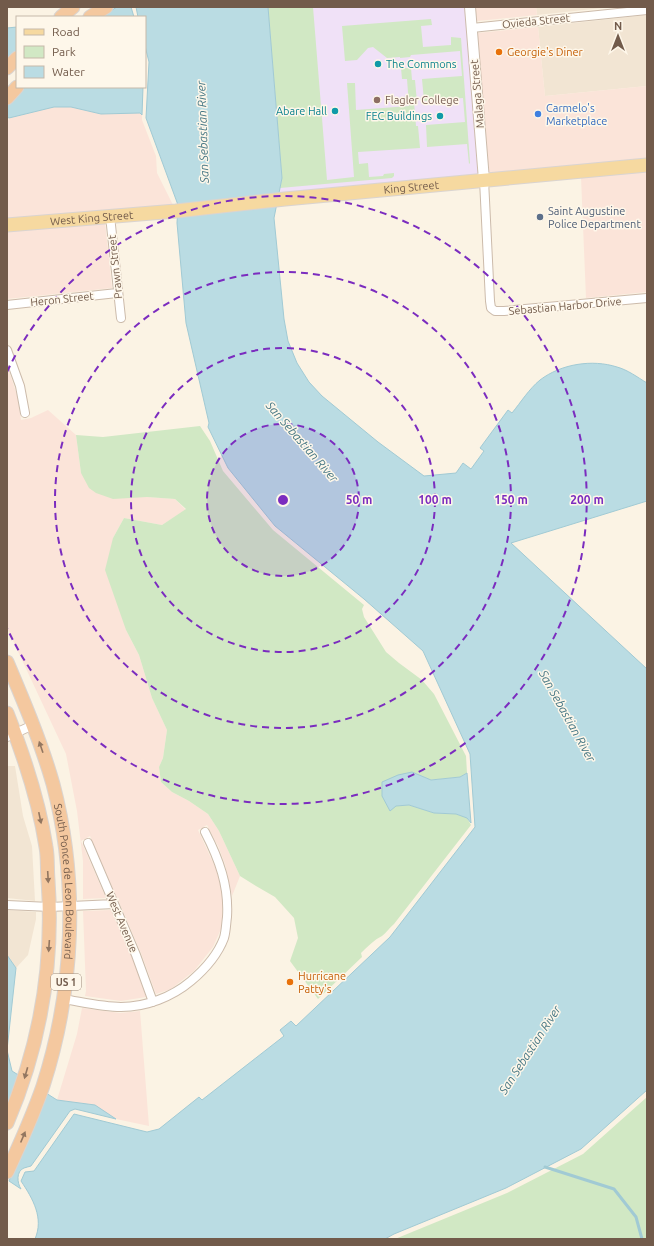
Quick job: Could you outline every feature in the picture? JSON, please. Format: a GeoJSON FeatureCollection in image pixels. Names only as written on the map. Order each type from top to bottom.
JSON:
{"type":"FeatureCollection","features":[{"type":"Feature","properties":{"kind":"highway"},"geometry":{"type":"LineString","coordinates":[[62,16],[73,7]]}},
{"type":"Feature","properties":{"kind":"highway"},"geometry":{"type":"LineString","coordinates":[[92,16],[106,7]]}},
{"type":"Feature","properties":{"kind":"highway"},"geometry":{"type":"LineString","coordinates":[[7,68],[16,59]]}},
{"type":"Feature","properties":{"kind":"highway"},"geometry":{"type":"LineString","coordinates":[[7,98],[16,88]]}},
{"type":"Feature","properties":{"kind":"highway","name":"South Ponce de Leon Boulevard"},"geometry":{"type":"LineString","coordinates":[[7,662],[33,725],[53,784],[59,811],[67,866],[69,906],[67,969],[64,999],[57,1036],[43,1086],[7,1172]]}},
{"type":"Feature","properties":{"kind":"highway","name":"South Ponce de Leon Boulevard"},"geometry":{"type":"LineString","coordinates":[[7,713],[11,735],[33,789],[46,847],[50,907],[44,996],[24,1081],[7,1123]]}},
{"type":"Feature","properties":{"kind":"main road","name":"King Street"},"geometry":{"type":"LineString","coordinates":[[176,211],[285,199],[647,165]]}},
{"type":"Feature","properties":{"kind":"main road","name":"West King Street"},"geometry":{"type":"LineString","coordinates":[[7,225],[176,211]]}},
{"type":"Feature","properties":{"kind":"street","name":"Malaga Street"},"geometry":{"type":"LineString","coordinates":[[470,7],[484,180]]}},
{"type":"Feature","properties":{"kind":"street","name":"Ovieda Street"},"geometry":{"type":"LineString","coordinates":[[472,28],[647,10]]}},
{"type":"Feature","properties":{"kind":"street","name":"Sebastian Harbor Drive"},"geometry":{"type":"LineString","coordinates":[[484,180],[490,301],[492,308],[495,311],[504,312],[647,298]]}},
{"type":"Feature","properties":{"kind":"street","name":"Prawn Street"},"geometry":{"type":"LineString","coordinates":[[110,216],[117,293],[121,318]]}},
{"type":"Feature","properties":{"kind":"street","name":"Heron Street"},"geometry":{"type":"LineString","coordinates":[[7,305],[117,293]]}},
{"type":"Feature","properties":{"kind":"street"},"geometry":{"type":"LineString","coordinates":[[7,350],[20,386],[25,413]]}},
{"type":"Feature","properties":{"kind":"street"},"geometry":{"type":"LineString","coordinates":[[11,735],[33,725]]}},
{"type":"Feature","properties":{"kind":"street"},"geometry":{"type":"LineString","coordinates":[[64,999],[121,1007],[153,1002],[173,994],[191,981],[212,958],[223,939],[228,905],[227,890],[221,867],[205,832]]}},
{"type":"Feature","properties":{"kind":"street","name":"West Avenue"},"geometry":{"type":"LineString","coordinates":[[88,843],[136,955],[153,1002]]}},
{"type":"Feature","properties":{"kind":"street"},"geometry":{"type":"LineString","coordinates":[[7,904],[50,907],[114,904]]}},
{"type":"Feature","properties":{"kind":"shaded area","name":"Flagler College"},"geometry":{"type":"Polygon","coordinates":[[[268,7],[470,7],[484,180],[278,200],[282,178],[268,7]]]}},
{"type":"Feature","properties":{"kind":"shaded area"},"geometry":{"type":"Polygon","coordinates":[[[475,7],[536,7],[537,15],[477,21],[475,7]]]}},
{"type":"Feature","properties":{"kind":"shaded area"},"geometry":{"type":"Polygon","coordinates":[[[536,7],[612,7],[537,15],[536,7]]]}},
{"type":"Feature","properties":{"kind":"shaded area"},"geometry":{"type":"Polygon","coordinates":[[[647,15],[647,86],[545,96],[538,27],[647,15]]]}},
{"type":"Feature","properties":{"kind":"shaded area"},"geometry":{"type":"Polygon","coordinates":[[[538,27],[545,96],[647,86],[647,158],[489,174],[477,33],[538,27]]]}},
{"type":"Feature","properties":{"kind":"shaded area"},"geometry":{"type":"Polygon","coordinates":[[[54,107],[71,107],[101,114],[140,113],[156,156],[157,173],[173,205],[7,219],[7,122],[10,118],[54,107]]]}},
{"type":"Feature","properties":{"kind":"shaded area"},"geometry":{"type":"Polygon","coordinates":[[[647,170],[647,292],[586,298],[581,177],[647,170]]]}},
{"type":"Feature","properties":{"kind":"shaded area"},"geometry":{"type":"Polygon","coordinates":[[[105,222],[112,288],[7,299],[7,231],[105,222]]]}},
{"type":"Feature","properties":{"kind":"shaded area"},"geometry":{"type":"Polygon","coordinates":[[[7,365],[18,398],[21,420],[31,418],[48,410],[76,435],[81,473],[147,497],[175,499],[186,510],[162,525],[124,518],[113,538],[126,630],[139,655],[152,698],[167,730],[163,758],[159,767],[161,782],[172,792],[208,814],[219,831],[240,876],[232,896],[225,864],[218,846],[207,825],[198,830],[216,869],[222,891],[223,905],[221,929],[213,947],[194,971],[171,989],[156,994],[141,953],[119,902],[119,898],[117,898],[90,836],[81,841],[106,898],[83,899],[83,861],[77,811],[66,754],[7,628],[7,365]]]}},
{"type":"Feature","properties":{"kind":"shaded area"},"geometry":{"type":"Polygon","coordinates":[[[7,766],[15,766],[23,816],[32,846],[35,901],[7,898],[7,766]]]}},
{"type":"Feature","properties":{"kind":"shaded area"},"geometry":{"type":"Polygon","coordinates":[[[7,910],[36,912],[36,919],[28,955],[16,968],[7,955],[7,910]]]}},
{"type":"Feature","properties":{"kind":"shaded area"},"geometry":{"type":"Polygon","coordinates":[[[111,910],[132,957],[146,997],[121,1001],[85,996],[83,911],[111,910]]]}},
{"type":"Feature","properties":{"kind":"shaded area"},"geometry":{"type":"Polygon","coordinates":[[[82,1008],[120,1013],[140,1011],[149,1126],[116,1119],[95,1105],[57,1100],[77,1034],[82,1008]]]}},
{"type":"Feature","properties":{"kind":"green space"},"geometry":{"type":"Polygon","coordinates":[[[268,7],[313,7],[327,180],[354,177],[347,83],[355,83],[356,110],[409,106],[407,79],[402,79],[401,68],[411,68],[412,80],[415,80],[417,102],[414,102],[420,148],[358,152],[359,164],[368,163],[369,177],[383,176],[384,174],[394,173],[392,178],[280,188],[282,178],[268,7]]]}},
{"type":"Feature","properties":{"kind":"green space"},"geometry":{"type":"Polygon","coordinates":[[[431,19],[432,25],[421,26],[423,47],[451,45],[451,37],[461,38],[469,164],[467,144],[427,147],[426,125],[465,122],[463,98],[424,101],[422,79],[462,76],[460,51],[411,55],[410,57],[400,58],[387,58],[373,47],[368,48],[357,60],[345,61],[342,26],[431,19]]]}},
{"type":"Feature","properties":{"kind":"green space"},"geometry":{"type":"Polygon","coordinates":[[[200,426],[210,441],[223,471],[273,530],[364,605],[362,609],[364,617],[386,652],[422,680],[434,694],[466,756],[467,773],[460,777],[430,780],[412,772],[396,806],[409,805],[434,813],[456,814],[467,818],[471,825],[394,924],[364,950],[361,953],[362,957],[318,999],[290,961],[298,938],[294,918],[275,897],[240,876],[219,831],[208,814],[172,792],[161,782],[159,767],[163,758],[167,730],[152,698],[139,655],[126,630],[105,570],[113,538],[124,518],[162,525],[186,509],[175,499],[147,497],[113,499],[96,493],[89,488],[81,473],[76,435],[103,437],[200,426]]]}},
{"type":"Feature","properties":{"kind":"green space"},"geometry":{"type":"Polygon","coordinates":[[[647,1097],[647,1239],[395,1239],[507,1193],[583,1154],[647,1097]]]}},
{"type":"Feature","properties":{"kind":"water"},"geometry":{"type":"Polygon","coordinates":[[[117,7],[131,7],[134,16],[102,16],[117,7]]]}},
{"type":"Feature","properties":{"kind":"water","name":"San Sebastian River"},"geometry":{"type":"Polygon","coordinates":[[[136,7],[268,7],[282,178],[274,218],[284,319],[288,341],[297,363],[309,382],[322,396],[378,442],[424,476],[456,473],[463,463],[471,469],[484,451],[480,448],[508,410],[512,413],[529,391],[540,380],[557,370],[577,364],[597,363],[625,370],[647,383],[647,501],[511,543],[647,669],[647,1090],[581,1149],[506,1188],[385,1239],[35,1239],[38,1216],[30,1195],[21,1181],[25,1172],[34,1171],[74,1114],[147,1132],[159,1129],[199,1097],[202,1100],[284,1036],[280,1030],[291,1021],[296,1026],[390,937],[475,827],[470,754],[423,651],[364,599],[275,526],[228,468],[208,427],[209,423],[186,323],[177,223],[178,205],[146,118],[149,62],[146,50],[146,16],[138,16],[136,7]]]}},
{"type":"Feature","properties":{"kind":"water"},"geometry":{"type":"Polygon","coordinates":[[[16,27],[16,51],[7,60],[7,28],[16,27]]]}},
{"type":"Feature","properties":{"kind":"water"},"geometry":{"type":"Polygon","coordinates":[[[24,88],[143,88],[142,115],[140,113],[101,114],[71,107],[54,107],[9,118],[7,117],[7,106],[24,88]]]}},
{"type":"Feature","properties":{"kind":"water"},"geometry":{"type":"Polygon","coordinates":[[[412,772],[431,780],[460,777],[467,773],[471,823],[467,818],[456,814],[434,813],[409,805],[396,806],[390,811],[382,796],[382,782],[398,775],[412,772]]]}},
{"type":"Feature","properties":{"kind":"water"},"geometry":{"type":"Polygon","coordinates":[[[7,955],[16,968],[7,1050],[7,955]]]}},
{"type":"Feature","properties":{"kind":"water"},"geometry":{"type":"Polygon","coordinates":[[[7,1050],[12,1071],[20,1076],[7,1110],[7,1050]]]}},
{"type":"Feature","properties":{"kind":"water"},"geometry":{"type":"Polygon","coordinates":[[[46,1093],[57,1100],[95,1105],[116,1119],[75,1109],[70,1111],[31,1166],[24,1168],[18,1174],[18,1181],[21,1189],[9,1181],[37,1118],[46,1093]]]}},
{"type":"Feature","properties":{"kind":"waterway"},"geometry":{"type":"LineString","coordinates":[[545,1167],[614,1189],[636,1217],[642,1239]]}},
{"type":"Feature","properties":{"kind":"place","name":"Georgie's Diner"},"geometry":{"type":"Point","coordinates":[499,52]}},
{"type":"Feature","properties":{"kind":"place","name":"The Commons"},"geometry":{"type":"Point","coordinates":[378,64]}},
{"type":"Feature","properties":{"kind":"place","name":"Flagler College"},"geometry":{"type":"Point","coordinates":[377,100]}},
{"type":"Feature","properties":{"kind":"place","name":"Abare Hall"},"geometry":{"type":"Point","coordinates":[335,111]}},
{"type":"Feature","properties":{"kind":"place","name":"Carmelo's Marketplace"},"geometry":{"type":"Point","coordinates":[538,114]}},
{"type":"Feature","properties":{"kind":"place","name":"FEC Buildings"},"geometry":{"type":"Point","coordinates":[440,116]}},
{"type":"Feature","properties":{"kind":"place","name":"Saint Augustine Police Department"},"geometry":{"type":"Point","coordinates":[540,217]}},
{"type":"Feature","properties":{"kind":"place","name":"Hurricane Patty's"},"geometry":{"type":"Point","coordinates":[290,982]}}]}
